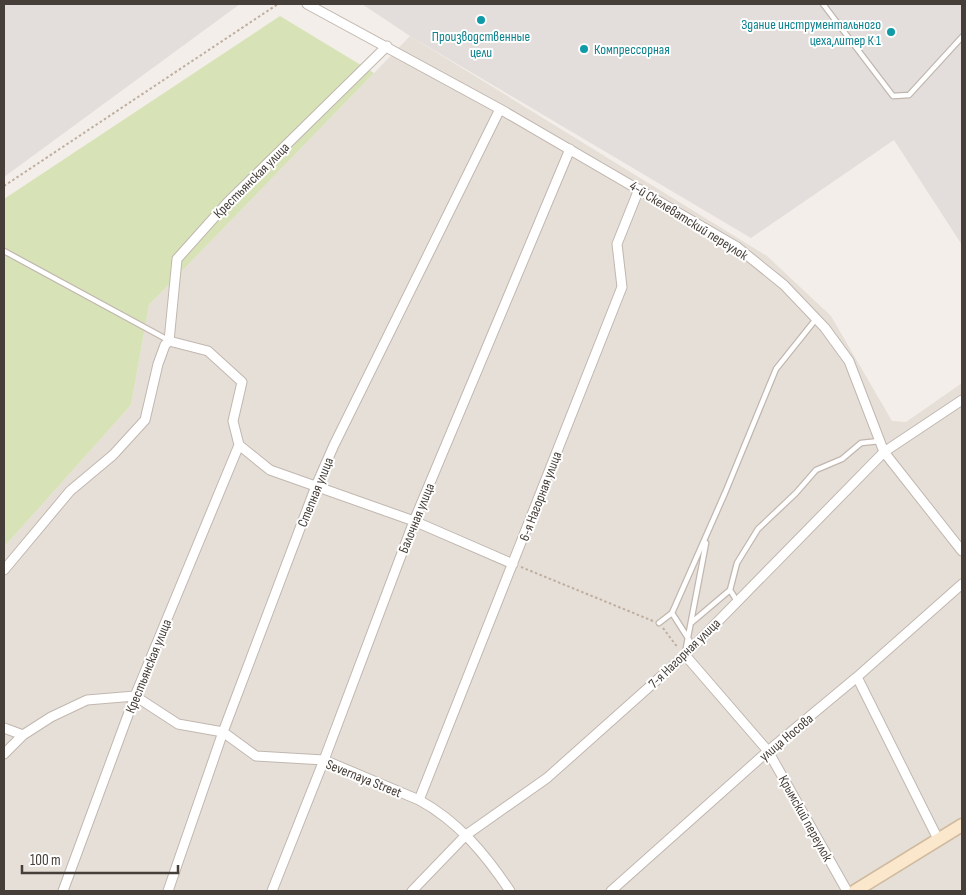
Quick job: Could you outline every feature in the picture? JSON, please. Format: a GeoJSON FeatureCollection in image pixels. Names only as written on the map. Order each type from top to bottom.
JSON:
{"type":"FeatureCollection","features":[{"type":"Feature","properties":{"kind":"main road"},"geometry":{"type":"LineString","coordinates":[[855,891],[962,825]]}},
{"type":"Feature","properties":{"kind":"street","name":"4-й Скелеватский переулок"},"geometry":{"type":"LineString","coordinates":[[307,4],[387,46],[639,189],[737,247],[784,285],[825,328],[849,361],[884,452],[962,551]]}},
{"type":"Feature","properties":{"kind":"street","name":"Крестьянская улица"},"geometry":{"type":"LineString","coordinates":[[169,341],[177,259],[228,202],[387,46]]}},
{"type":"Feature","properties":{"kind":"street","name":"Степная улица"},"geometry":{"type":"LineString","coordinates":[[168,891],[223,732],[316,486],[343,427],[500,109]]}},
{"type":"Feature","properties":{"kind":"street","name":"Балочная улица"},"geometry":{"type":"LineString","coordinates":[[272,891],[324,760],[414,521],[570,149]]}},
{"type":"Feature","properties":{"kind":"street","name":"6-я Нагорная улица"},"geometry":{"type":"LineString","coordinates":[[419,800],[622,287],[618,244],[639,189]]}},
{"type":"Feature","properties":{"kind":"street"},"geometry":{"type":"LineString","coordinates":[[4,570],[70,491],[113,455],[145,420],[158,364],[165,345],[169,341],[208,351],[242,382],[233,421],[239,444],[270,470],[414,521],[513,564]]}},
{"type":"Feature","properties":{"kind":"street","name":"7-я Нагорная улица"},"geometry":{"type":"LineString","coordinates":[[466,835],[547,778],[685,655],[884,452],[962,400]]}},
{"type":"Feature","properties":{"kind":"street","name":"Крестьянская улица"},"geometry":{"type":"LineString","coordinates":[[64,891],[135,696],[239,444]]}},
{"type":"Feature","properties":{"kind":"street","name":"улица Носова"},"geometry":{"type":"LineString","coordinates":[[611,891],[768,751],[857,677],[962,584]]}},
{"type":"Feature","properties":{"kind":"street","name":"Крымский переулок"},"geometry":{"type":"LineString","coordinates":[[685,655],[768,751],[847,891]]}},
{"type":"Feature","properties":{"kind":"street"},"geometry":{"type":"LineString","coordinates":[[857,677],[938,840]]}},
{"type":"Feature","properties":{"kind":"street"},"geometry":{"type":"LineString","coordinates":[[4,754],[23,735],[51,717],[87,700],[135,696]]}},
{"type":"Feature","properties":{"kind":"street","name":"Severnaya Street"},"geometry":{"type":"LineString","coordinates":[[135,696],[178,724],[223,732],[256,756],[324,760],[419,800],[432,807],[466,835],[494,868],[510,891]]}},
{"type":"Feature","properties":{"kind":"street"},"geometry":{"type":"LineString","coordinates":[[4,728],[23,735]]}},
{"type":"Feature","properties":{"kind":"street"},"geometry":{"type":"LineString","coordinates":[[412,891],[466,835]]}},
{"type":"Feature","properties":{"kind":"lane"},"geometry":{"type":"LineString","coordinates":[[823,4],[893,96],[909,95],[962,37]]}},
{"type":"Feature","properties":{"kind":"lane"},"geometry":{"type":"LineString","coordinates":[[4,251],[169,341]]}},
{"type":"Feature","properties":{"kind":"lane"},"geometry":{"type":"LineString","coordinates":[[659,623],[672,613],[776,369],[816,319]]}},
{"type":"Feature","properties":{"kind":"lane"},"geometry":{"type":"LineString","coordinates":[[690,624],[730,590],[737,563],[758,529],[796,493],[816,470],[842,459],[861,443],[880,441]]}},
{"type":"Feature","properties":{"kind":"lane"},"geometry":{"type":"LineString","coordinates":[[685,655],[707,534]]}},
{"type":"Feature","properties":{"kind":"lane"},"geometry":{"type":"LineString","coordinates":[[730,590],[738,601]]}},
{"type":"Feature","properties":{"kind":"lane"},"geometry":{"type":"LineString","coordinates":[[672,613],[693,646]]}},
{"type":"Feature","properties":{"kind":"path"},"geometry":{"type":"LineString","coordinates":[[4,186],[278,4]]}},
{"type":"Feature","properties":{"kind":"path"},"geometry":{"type":"LineString","coordinates":[[513,564],[659,623],[685,655]]}},
{"type":"Feature","properties":{"kind":"shaded area"},"geometry":{"type":"Polygon","coordinates":[[[4,4],[240,4],[4,177],[4,4]]]}},
{"type":"Feature","properties":{"kind":"shaded area"},"geometry":{"type":"Polygon","coordinates":[[[362,4],[962,4],[962,245],[894,140],[751,238],[410,36],[362,4]]]}},
{"type":"Feature","properties":{"kind":"shaded area"},"geometry":{"type":"Polygon","coordinates":[[[410,36],[767,256],[831,316],[892,421],[906,422],[962,383],[962,891],[4,891],[4,547],[131,405],[149,305],[410,36]]]}},
{"type":"Feature","properties":{"kind":"green space"},"geometry":{"type":"Polygon","coordinates":[[[280,16],[374,73],[149,305],[131,405],[4,547],[4,199],[280,16]]]}},
{"type":"Feature","properties":{"kind":"place","name":"Производственные цели"},"geometry":{"type":"Point","coordinates":[481,20]}},
{"type":"Feature","properties":{"kind":"place","name":"Здание инструментального цеха,литер К 1"},"geometry":{"type":"Point","coordinates":[891,32]}},
{"type":"Feature","properties":{"kind":"place","name":"Компрессорная"},"geometry":{"type":"Point","coordinates":[584,49]}}]}
